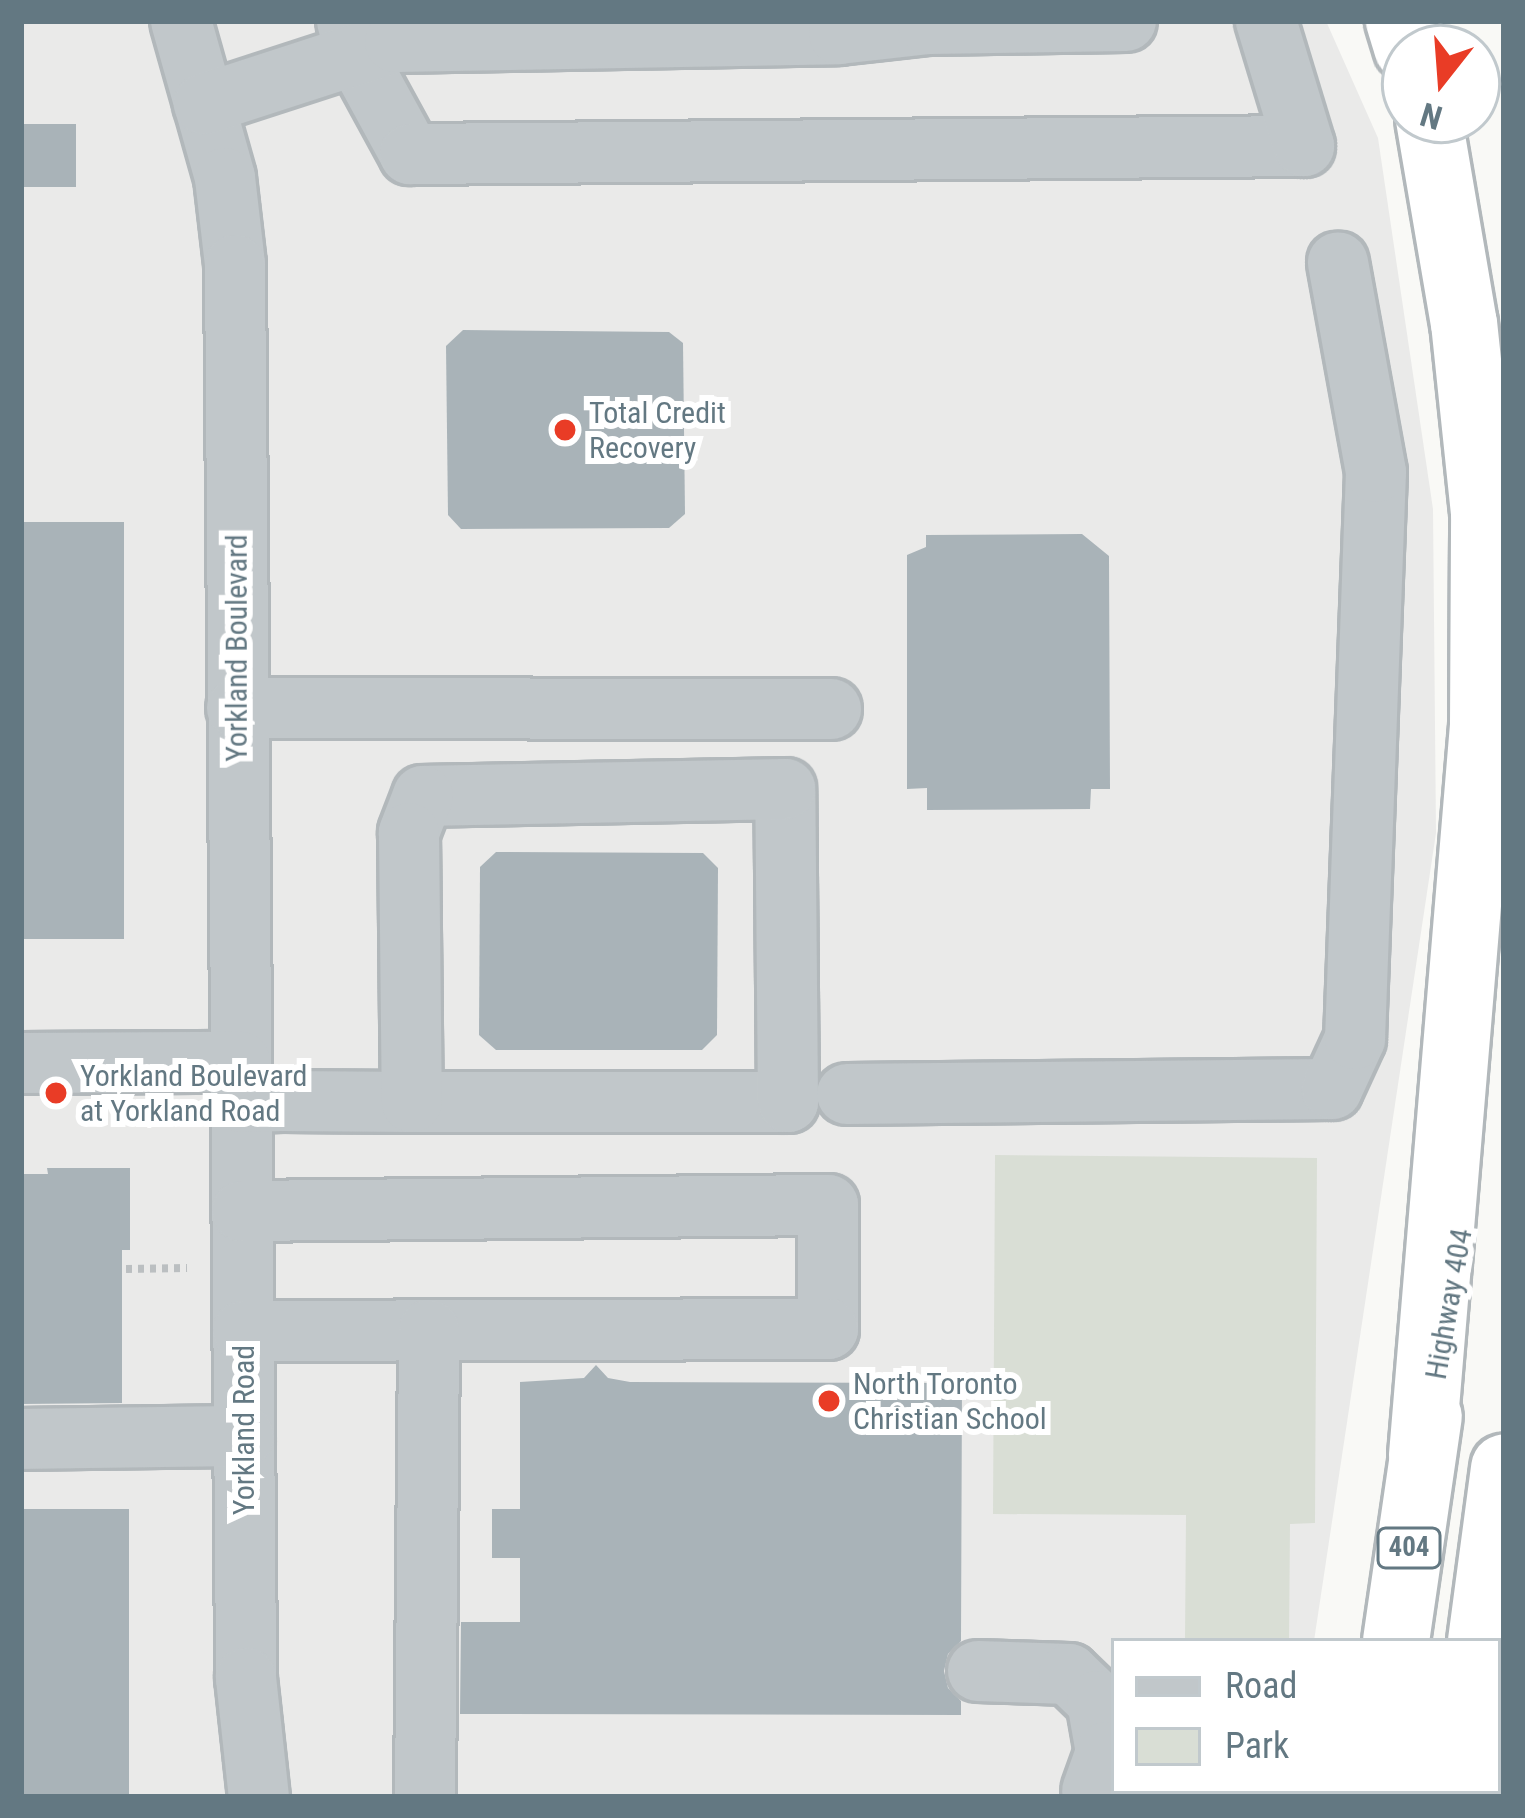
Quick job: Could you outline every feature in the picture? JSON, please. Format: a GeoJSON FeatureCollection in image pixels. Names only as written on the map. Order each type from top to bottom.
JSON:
{"type":"FeatureCollection","features":[{"type":"Feature","properties":{"kind":"highway"},"geometry":{"type":"LineString","coordinates":[[1422,1455],[1484,678],[1484,513],[1464,324],[1433,144]]}},
{"type":"Feature","properties":{"kind":"highway","name":"Highway 404"},"geometry":{"type":"LineString","coordinates":[[1396,1638],[1422,1455],[1504,968]]}},
{"type":"Feature","properties":{"kind":"highway"},"geometry":{"type":"LineString","coordinates":[[1480,1638],[1504,1468]]}},
{"type":"Feature","properties":{"kind":"street","name":"Yorkland Boulevard"},"geometry":{"type":"LineString","coordinates":[[181,21],[225,178],[235,265],[240,1082]]}},
{"type":"Feature","properties":{"kind":"street"},"geometry":{"type":"LineString","coordinates":[[204,104],[351,38],[395,42],[698,28],[839,34],[928,22],[1126,21]]}},
{"type":"Feature","properties":{"kind":"street"},"geometry":{"type":"LineString","coordinates":[[351,38],[410,154],[1304,146],[1266,21]]}},
{"type":"Feature","properties":{"kind":"street"},"geometry":{"type":"LineString","coordinates":[[847,1094],[1332,1089],[1355,1039],[1376,472],[1339,262]]}},
{"type":"Feature","properties":{"kind":"street"},"geometry":{"type":"LineString","coordinates":[[237,709],[831,709]]}},
{"type":"Feature","properties":{"kind":"street"},"geometry":{"type":"LineString","coordinates":[[21,1063],[412,1102],[788,1102],[785,789],[423,796],[409,833],[412,1102]]}},
{"type":"Feature","properties":{"kind":"street","name":"Yorkland Road"},"geometry":{"type":"LineString","coordinates":[[240,1082],[246,1678],[259,1797]]}},
{"type":"Feature","properties":{"kind":"street"},"geometry":{"type":"LineString","coordinates":[[242,1211],[828,1205],[828,1329],[243,1331]]}},
{"type":"Feature","properties":{"kind":"street"},"geometry":{"type":"LineString","coordinates":[[425,1797],[429,1330]]}},
{"type":"Feature","properties":{"kind":"street"},"geometry":{"type":"LineString","coordinates":[[21,1439],[244,1436]]}},
{"type":"Feature","properties":{"kind":"street"},"geometry":{"type":"LineString","coordinates":[[978,1670],[1069,1674],[1097,1701],[1106,1752],[1092,1791]]}},
{"type":"Feature","properties":{"kind":"path"},"geometry":{"type":"LineString","coordinates":[[126,1269],[187,1268]]}},
{"type":"Feature","properties":{"kind":"shaded area"},"geometry":{"type":"Polygon","coordinates":[[[21,21],[1326,21],[1378,138],[1433,509],[1436,833],[1314,1638],[1111,1638],[1111,1794],[1291,1797],[21,1797],[21,21]]]}},
{"type":"Feature","properties":{"kind":"green space"},"geometry":{"type":"Polygon","coordinates":[[[995,1155],[1317,1158],[1315,1523],[1290,1524],[1289,1638],[1185,1638],[1186,1515],[993,1514],[995,1155]]]}},
{"type":"Feature","properties":{"kind":"building"},"geometry":{"type":"Polygon","coordinates":[[[21,124],[76,124],[76,187],[21,187],[21,124]]]}},
{"type":"Feature","properties":{"kind":"building","name":"Total Credit Recovery"},"geometry":{"type":"Polygon","coordinates":[[[463,330],[669,332],[683,343],[685,514],[669,528],[461,529],[448,515],[446,346],[463,330]]]}},
{"type":"Feature","properties":{"kind":"building"},"geometry":{"type":"Polygon","coordinates":[[[21,522],[124,522],[124,939],[21,939],[21,522]]]}},
{"type":"Feature","properties":{"kind":"building"},"geometry":{"type":"Polygon","coordinates":[[[1082,534],[1109,556],[1110,789],[1091,789],[1090,809],[927,810],[927,788],[907,789],[907,555],[926,547],[926,535],[1082,534]]]}},
{"type":"Feature","properties":{"kind":"building"},"geometry":{"type":"Polygon","coordinates":[[[496,852],[703,853],[718,868],[717,1035],[702,1050],[496,1050],[479,1035],[480,867],[496,852]]]}},
{"type":"Feature","properties":{"kind":"building"},"geometry":{"type":"Polygon","coordinates":[[[47,1168],[130,1168],[130,1250],[122,1250],[122,1403],[21,1404],[21,1174],[48,1174],[47,1168]]]}},
{"type":"Feature","properties":{"kind":"building"},"geometry":{"type":"Polygon","coordinates":[[[596,1365],[608,1378],[630,1382],[962,1383],[961,1641],[948,1654],[944,1671],[948,1688],[961,1701],[961,1715],[460,1714],[461,1622],[520,1622],[520,1558],[492,1558],[492,1509],[520,1509],[520,1382],[584,1378],[596,1365]]]}},
{"type":"Feature","properties":{"kind":"building"},"geometry":{"type":"Polygon","coordinates":[[[21,1509],[129,1509],[129,1797],[21,1797],[21,1509]]]}},
{"type":"Feature","properties":{"kind":"place","name":"Total Credit Recovery"},"geometry":{"type":"Point","coordinates":[565,430]}},
{"type":"Feature","properties":{"kind":"place","name":"Yorkland Boulevard at Yorkland Road"},"geometry":{"type":"Point","coordinates":[56,1093]}},
{"type":"Feature","properties":{"kind":"place","name":"North Toronto Christian School"},"geometry":{"type":"Point","coordinates":[829,1401]}}]}
